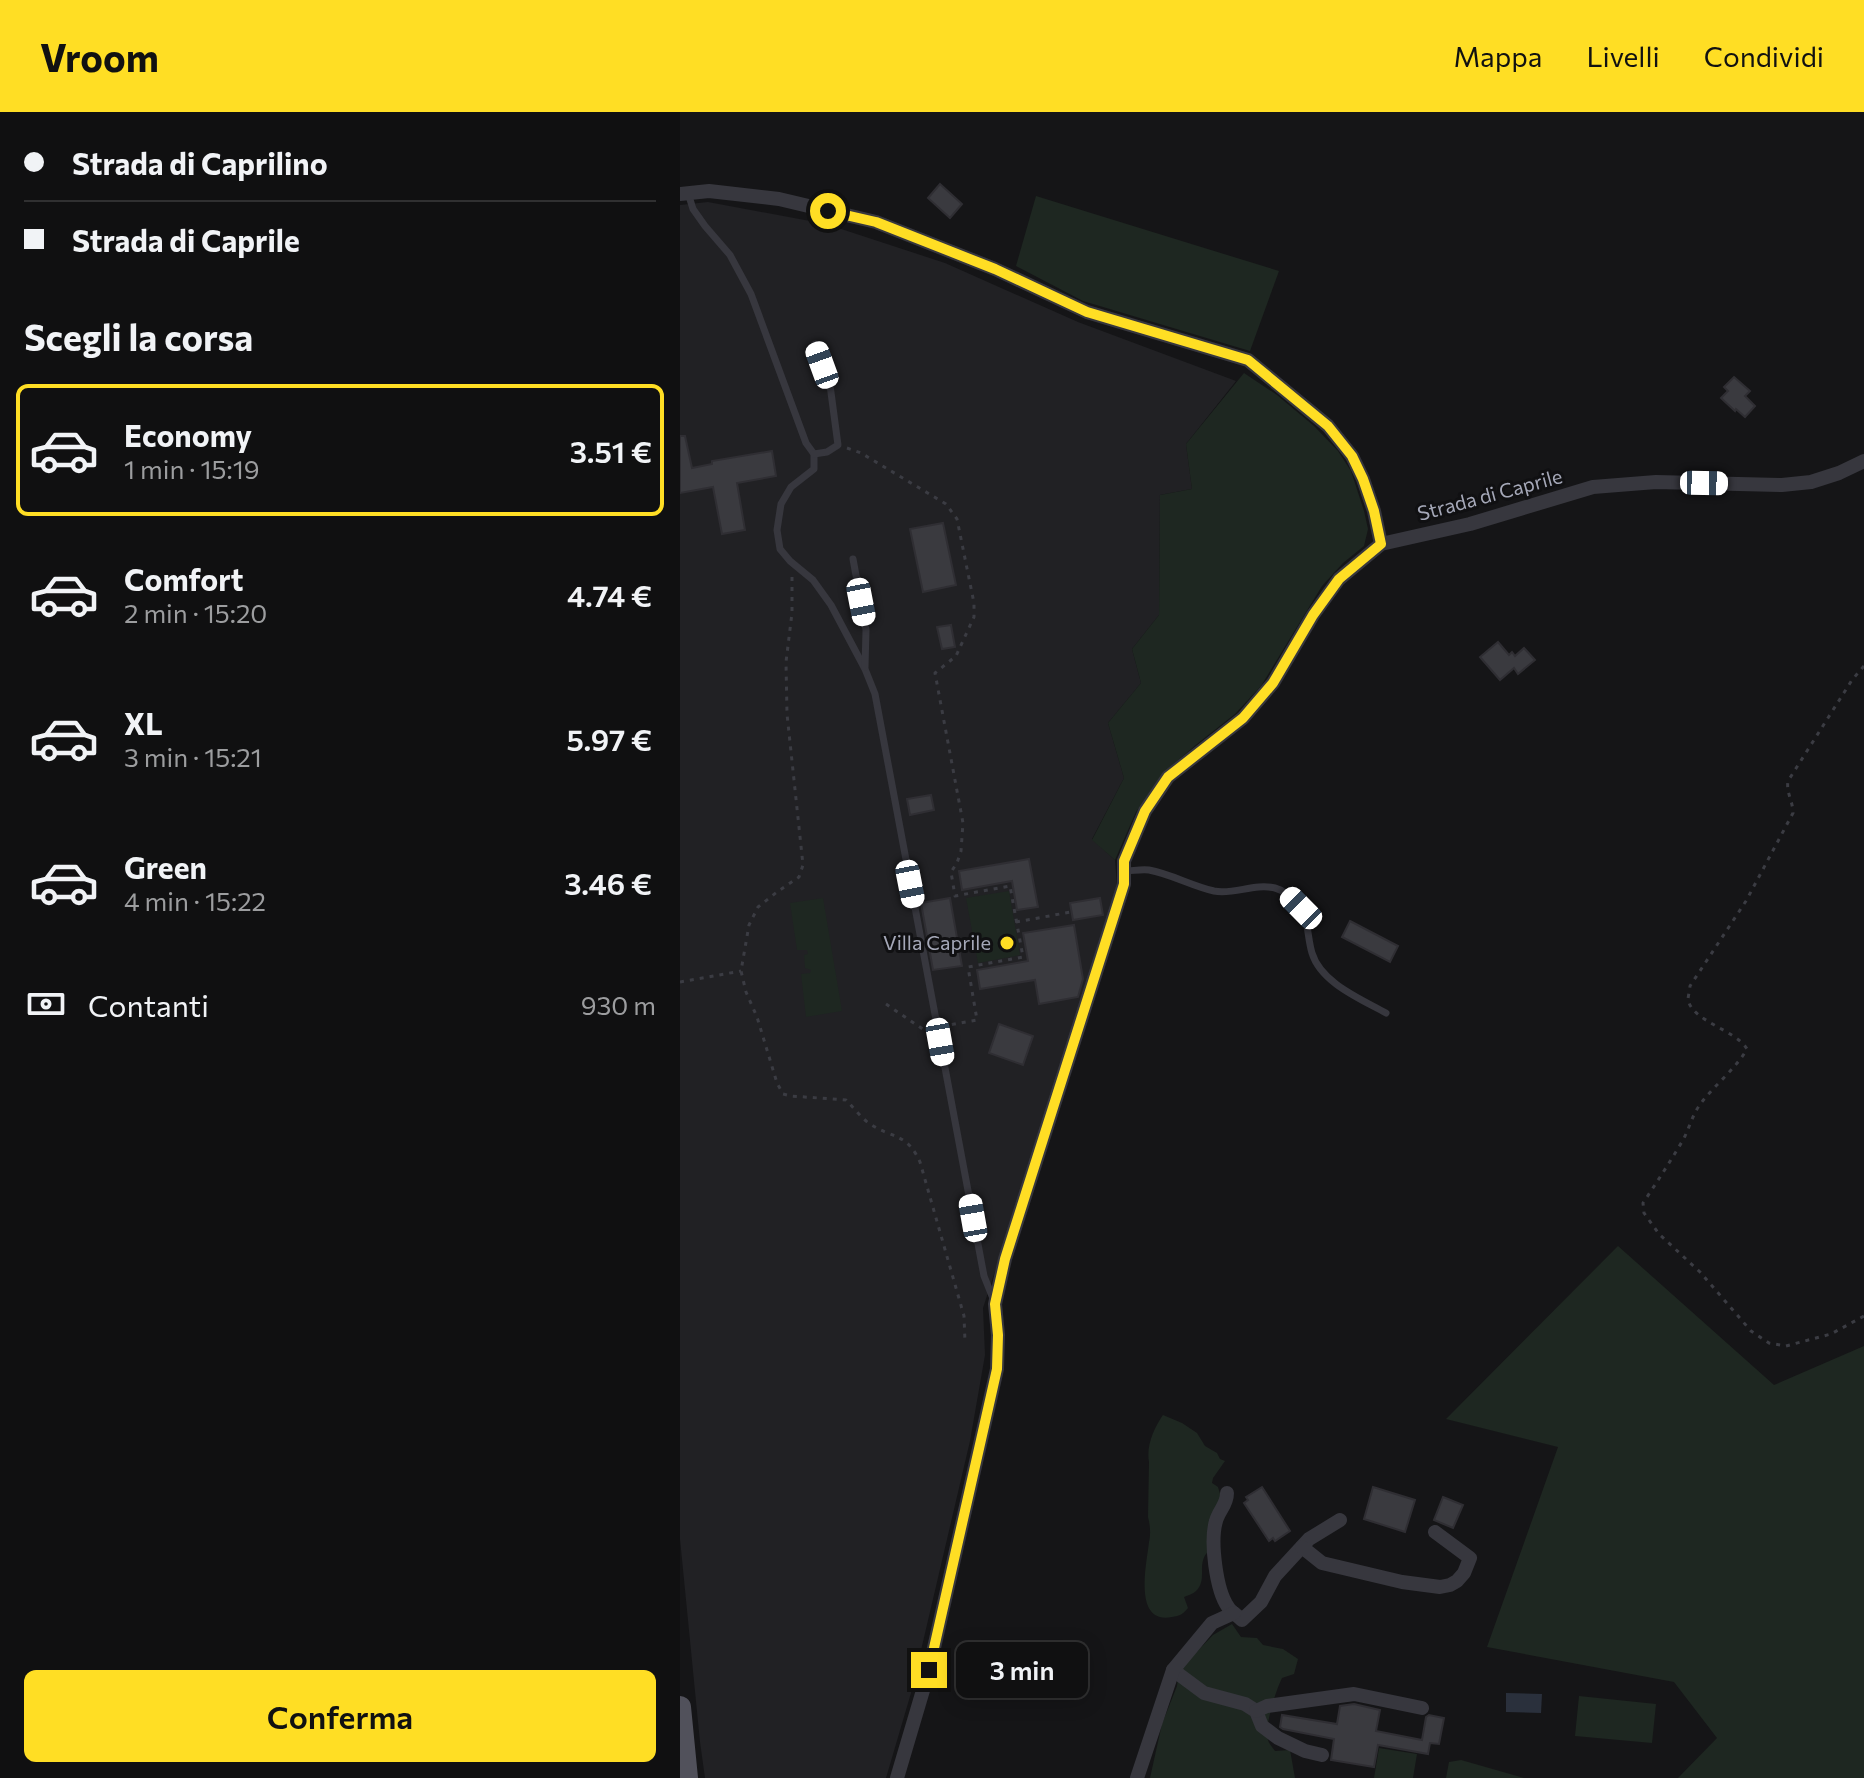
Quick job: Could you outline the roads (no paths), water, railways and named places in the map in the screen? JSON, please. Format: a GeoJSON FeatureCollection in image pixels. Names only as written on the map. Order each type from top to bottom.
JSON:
{"type":"FeatureCollection","features":[{"type":"Feature","properties":{"kind":"main road"},"geometry":{"type":"LineString","coordinates":[[680,1707],[687,1778]]}},
{"type":"Feature","properties":{"kind":"street"},"geometry":{"type":"LineString","coordinates":[[684,193],[709,191],[779,199],[876,222],[995,269],[1087,312],[1248,360],[1328,426],[1352,456],[1374,511],[1381,544]]}},
{"type":"Feature","properties":{"kind":"street","name":"Strada di Caprile"},"geometry":{"type":"LineString","coordinates":[[897,1778],[929,1670],[997,1369],[995,1304],[1005,1259],[1124,884],[1124,861],[1145,811],[1168,777],[1243,718],[1273,683],[1313,615],[1339,579],[1381,544],[1470,524],[1593,487],[1656,482],[1782,485],[1811,482],[1864,461]]}},
{"type":"Feature","properties":{"kind":"street"},"geometry":{"type":"LineString","coordinates":[[1227,1493],[1227,1502],[1215,1526],[1215,1555],[1228,1608],[1242,1620],[1261,1602],[1275,1576],[1309,1539],[1340,1520]]}},
{"type":"Feature","properties":{"kind":"street"},"geometry":{"type":"LineString","coordinates":[[1302,1547],[1322,1563],[1402,1582],[1440,1587],[1457,1581],[1470,1558],[1435,1532]]}},
{"type":"Feature","properties":{"kind":"street"},"geometry":{"type":"LineString","coordinates":[[1137,1778],[1173,1670],[1212,1623],[1234,1613]]}},
{"type":"Feature","properties":{"kind":"street"},"geometry":{"type":"LineString","coordinates":[[1173,1670],[1204,1693],[1245,1704],[1256,1711],[1262,1726],[1278,1738],[1322,1755]]}},
{"type":"Feature","properties":{"kind":"street"},"geometry":{"type":"LineString","coordinates":[[1256,1711],[1267,1706],[1354,1694],[1422,1708]]}},
{"type":"Feature","properties":{"kind":"lane"},"geometry":{"type":"LineString","coordinates":[[684,193],[705,226],[730,255],[751,294],[806,443],[814,454],[814,469],[791,487],[781,504],[777,530],[780,549],[813,580],[831,605],[875,694],[984,1276],[995,1304]]}},
{"type":"Feature","properties":{"kind":"lane"},"geometry":{"type":"LineString","coordinates":[[814,454],[827,452],[838,445],[830,385],[815,344]]}},
{"type":"Feature","properties":{"kind":"lane"},"geometry":{"type":"LineString","coordinates":[[853,559],[866,630],[865,669]]}},
{"type":"Feature","properties":{"kind":"lane"},"geometry":{"type":"LineString","coordinates":[[1124,871],[1148,870],[1215,891],[1259,887],[1276,888],[1289,895],[1301,908],[1312,955],[1325,975],[1386,1013]]}},
{"type":"Feature","properties":{"kind":"water"},"geometry":{"type":"Polygon","coordinates":[[[1506,1693],[1542,1694],[1541,1713],[1506,1712],[1506,1693]]]}},
{"type":"Feature","properties":{"kind":"place","name":"Villa Caprile"},"geometry":{"type":"Point","coordinates":[1007,943]}}]}
